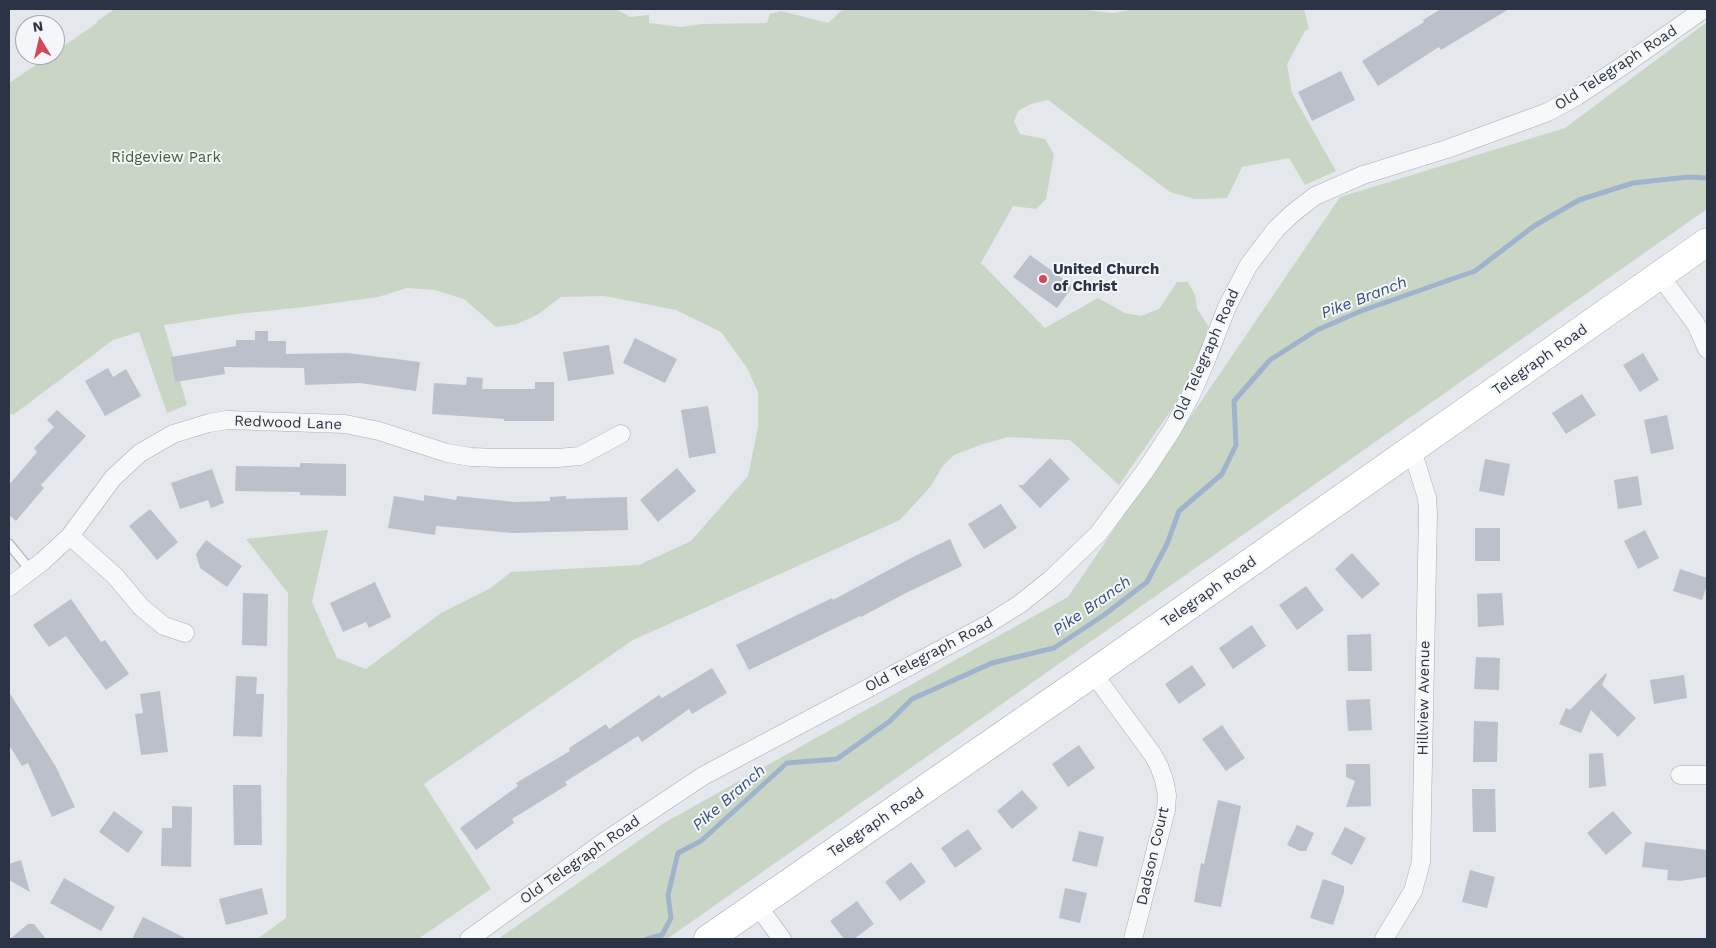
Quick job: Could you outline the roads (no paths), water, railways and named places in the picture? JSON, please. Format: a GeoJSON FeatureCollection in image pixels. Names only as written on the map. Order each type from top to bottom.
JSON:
{"type":"FeatureCollection","features":[{"type":"Feature","properties":{"kind":"main road","name":"Telegraph Road"},"geometry":{"type":"LineString","coordinates":[[708,939],[1093,673],[1707,242]]}},
{"type":"Feature","properties":{"kind":"street","name":"Old Telegraph Road"},"geometry":{"type":"LineString","coordinates":[[469,939],[604,842],[703,776],[985,626],[1020,604],[1050,580],[1098,534],[1145,471],[1172,430],[1190,397],[1206,363],[1227,307],[1248,266],[1276,229],[1300,207],[1315,196],[1363,175],[1393,164],[1447,149],[1548,112],[1619,69],[1704,9]]}},
{"type":"Feature","properties":{"kind":"street"},"geometry":{"type":"LineString","coordinates":[[1660,276],[1696,324],[1707,348]]}},
{"type":"Feature","properties":{"kind":"street","name":"Redwood Lane"},"geometry":{"type":"LineString","coordinates":[[9,587],[31,571],[70,536],[113,478],[134,458],[156,442],[209,422],[227,420],[345,424],[379,430],[447,453],[498,458],[580,456],[621,434]]}},
{"type":"Feature","properties":{"kind":"street","name":"Hillview Avenue"},"geometry":{"type":"LineString","coordinates":[[1384,939],[1413,891],[1421,862],[1428,513],[1427,498],[1412,450]]}},
{"type":"Feature","properties":{"kind":"street"},"geometry":{"type":"LineString","coordinates":[[70,536],[115,576],[141,607],[164,626],[185,633]]}},
{"type":"Feature","properties":{"kind":"street","name":"Dadson Court"},"geometry":{"type":"LineString","coordinates":[[1093,673],[1153,755],[1164,780],[1167,795],[1166,810],[1133,939]]}},
{"type":"Feature","properties":{"kind":"street"},"geometry":{"type":"LineString","coordinates":[[1680,775],[1707,775]]}},
{"type":"Feature","properties":{"kind":"street"},"geometry":{"type":"LineString","coordinates":[[757,905],[782,939]]}},
{"type":"Feature","properties":{"kind":"lane"},"geometry":{"type":"LineString","coordinates":[[9,544],[31,571]]}},
{"type":"Feature","properties":{"kind":"waterway","name":"Pike Branch"},"geometry":{"type":"LineString","coordinates":[[647,939],[662,935],[671,918],[668,895],[678,853],[701,841],[787,763],[837,759],[890,721],[912,699],[992,663],[1054,648],[1104,615],[1147,582],[1167,544],[1179,511],[1222,474],[1236,445],[1234,401],[1270,360],[1317,330],[1361,311],[1475,271],[1534,226],[1579,200],[1633,183],[1688,177],[1707,178]]}},
{"type":"Feature","properties":{"kind":"place","name":"United Church of Christ"},"geometry":{"type":"Point","coordinates":[1043,279]}},
{"type":"Feature","properties":{"kind":"park label","name":"Ridgeview Park"},"geometry":{"type":"Point","coordinates":[166,158]}}]}
